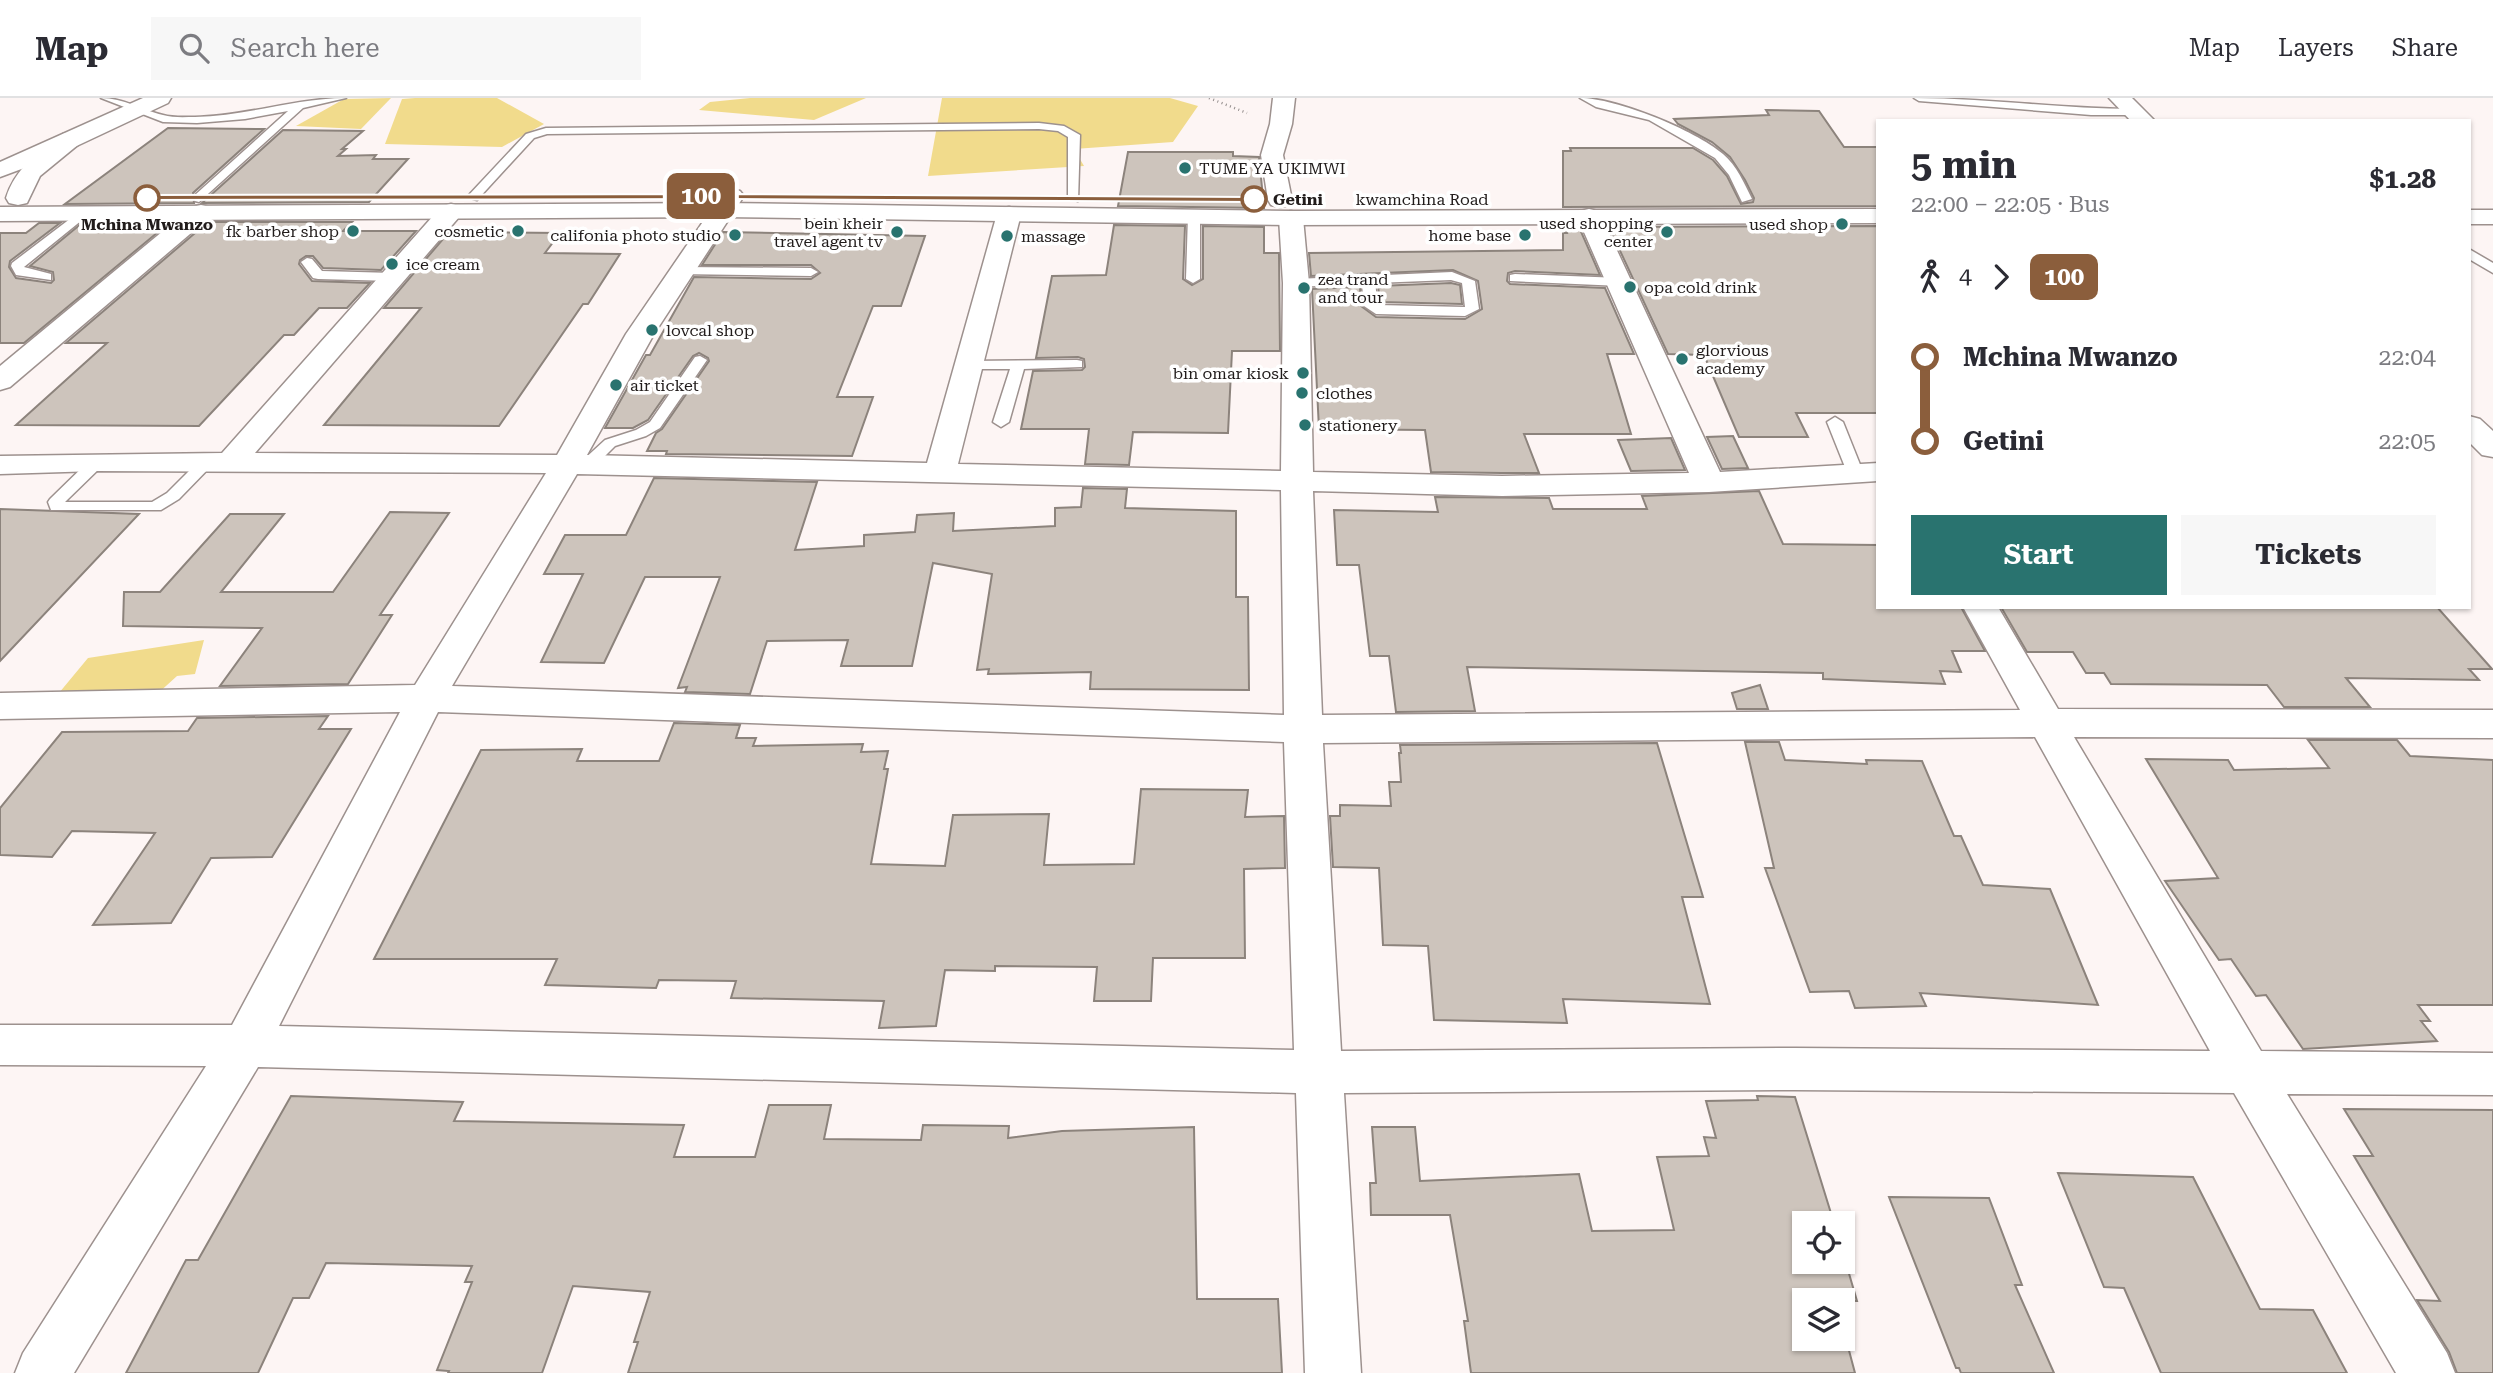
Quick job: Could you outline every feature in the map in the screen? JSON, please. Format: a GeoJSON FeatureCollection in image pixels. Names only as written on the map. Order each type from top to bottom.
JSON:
{"type":"FeatureCollection","features":[{"type":"Feature","properties":{"kind":"street"},"geometry":{"type":"LineString","coordinates":[[0,170],[43,153],[160,98]]}},
{"type":"Feature","properties":{"kind":"street"},"geometry":{"type":"LineString","coordinates":[[1284,98],[1281,124],[1272,155],[1286,209],[1296,283],[1297,482],[1303,729],[1333,1373]]}},
{"type":"Feature","properties":{"kind":"street"},"geometry":{"type":"LineString","coordinates":[[0,163],[71,139]]}},
{"type":"Feature","properties":{"kind":"street"},"geometry":{"type":"LineString","coordinates":[[4,198],[20,187],[27,174],[71,139]]}},
{"type":"Feature","properties":{"kind":"street"},"geometry":{"type":"LineString","coordinates":[[4,198],[43,153]]}},
{"type":"Feature","properties":{"kind":"street","name":"kwamchina Road"},"geometry":{"type":"LineString","coordinates":[[4,198],[200,205],[727,203],[1074,198],[1286,209],[1589,216],[1640,207],[1746,199],[1876,199]]}},
{"type":"Feature","properties":{"kind":"street","name":"kwamchina Road"},"geometry":{"type":"LineString","coordinates":[[4,198],[83,213],[200,205]]}},
{"type":"Feature","properties":{"kind":"street"},"geometry":{"type":"LineString","coordinates":[[2471,198],[2493,199]]}},
{"type":"Feature","properties":{"kind":"street"},"geometry":{"type":"LineString","coordinates":[[43,1373],[245,1046],[426,698],[577,464],[640,334],[727,203]]}},
{"type":"Feature","properties":{"kind":"street","name":"kwamchina Road"},"geometry":{"type":"LineString","coordinates":[[727,203],[1009,214],[1194,216],[1286,209],[1640,207],[1876,216]]}},
{"type":"Feature","properties":{"kind":"street"},"geometry":{"type":"LineString","coordinates":[[218,463],[462,204]]}},
{"type":"Feature","properties":{"kind":"street"},"geometry":{"type":"LineString","coordinates":[[0,381],[200,205]]}},
{"type":"Feature","properties":{"kind":"street"},"geometry":{"type":"LineString","coordinates":[[940,474],[1009,214]]}},
{"type":"Feature","properties":{"kind":"street"},"geometry":{"type":"LineString","coordinates":[[1589,216],[1709,482]]}},
{"type":"Feature","properties":{"kind":"street"},"geometry":{"type":"LineString","coordinates":[[2471,217],[2493,217]]}},
{"type":"Feature","properties":{"kind":"street"},"geometry":{"type":"LineString","coordinates":[[2471,427],[2493,448]]}},
{"type":"Feature","properties":{"kind":"street"},"geometry":{"type":"LineString","coordinates":[[0,465],[97,462],[577,464],[1502,486],[1709,482],[1866,472]]}},
{"type":"Feature","properties":{"kind":"street"},"geometry":{"type":"LineString","coordinates":[[2471,464],[2493,464]]}},
{"type":"Feature","properties":{"kind":"street"},"geometry":{"type":"LineString","coordinates":[[1981,609],[2248,1073],[2427,1373]]}},
{"type":"Feature","properties":{"kind":"street"},"geometry":{"type":"LineString","coordinates":[[0,706],[426,698],[1303,729],[2045,723],[2493,724]]}},
{"type":"Feature","properties":{"kind":"street"},"geometry":{"type":"LineString","coordinates":[[0,1045],[245,1046],[1319,1072],[1809,1069],[2493,1074]]}},
{"type":"Feature","properties":{"kind":"lane"},"geometry":{"type":"LineString","coordinates":[[106,98],[138,108],[146,115],[163,119],[197,120],[245,116],[341,98]]}},
{"type":"Feature","properties":{"kind":"lane"},"geometry":{"type":"LineString","coordinates":[[1585,98],[1601,105],[1653,118],[1719,156],[1734,174],[1746,199]]}},
{"type":"Feature","properties":{"kind":"lane"},"geometry":{"type":"LineString","coordinates":[[1919,98],[2091,112],[2133,110]]}},
{"type":"Feature","properties":{"kind":"lane"},"geometry":{"type":"LineString","coordinates":[[200,205],[299,107]]}},
{"type":"Feature","properties":{"kind":"lane"},"geometry":{"type":"LineString","coordinates":[[462,204],[530,136],[546,131],[1039,126],[1060,128],[1074,135],[1074,198]]}},
{"type":"Feature","properties":{"kind":"lane"},"geometry":{"type":"LineString","coordinates":[[46,277],[21,272],[17,266],[83,213]]}},
{"type":"Feature","properties":{"kind":"lane"},"geometry":{"type":"LineString","coordinates":[[1193,279],[1194,216]]}},
{"type":"Feature","properties":{"kind":"lane"},"geometry":{"type":"LineString","coordinates":[[2471,255],[2493,269]]}},
{"type":"Feature","properties":{"kind":"lane"},"geometry":{"type":"LineString","coordinates":[[307,262],[317,275],[393,277]]}},
{"type":"Feature","properties":{"kind":"lane"},"geometry":{"type":"LineString","coordinates":[[682,271],[811,272]]}},
{"type":"Feature","properties":{"kind":"lane"},"geometry":{"type":"LineString","coordinates":[[1296,283],[1452,276],[1468,281],[1472,309],[1465,312],[1376,310],[1371,306],[1368,280]]}},
{"type":"Feature","properties":{"kind":"lane"},"geometry":{"type":"LineString","coordinates":[[1515,278],[1621,282]]}},
{"type":"Feature","properties":{"kind":"lane"},"geometry":{"type":"LineString","coordinates":[[577,464],[610,443],[641,433],[655,425],[700,360]]}},
{"type":"Feature","properties":{"kind":"lane"},"geometry":{"type":"LineString","coordinates":[[969,365],[1077,364]]}},
{"type":"Feature","properties":{"kind":"lane"},"geometry":{"type":"LineString","coordinates":[[1001,422],[1018,366]]}},
{"type":"Feature","properties":{"kind":"lane"},"geometry":{"type":"LineString","coordinates":[[1835,422],[1866,472]]}},
{"type":"Feature","properties":{"kind":"lane"},"geometry":{"type":"LineString","coordinates":[[97,462],[62,494],[56,502],[57,507],[155,507],[218,463]]}},
{"type":"Feature","properties":{"kind":"shaded area"},"geometry":{"type":"Polygon","coordinates":[[[391,98],[361,129],[296,126],[344,99],[391,98]]]}},
{"type":"Feature","properties":{"kind":"shaded area"},"geometry":{"type":"Polygon","coordinates":[[[497,98],[544,124],[502,147],[385,144],[402,99],[497,98]]]}},
{"type":"Feature","properties":{"kind":"shaded area"},"geometry":{"type":"Polygon","coordinates":[[[750,98],[866,98],[814,120],[699,110],[710,102],[750,98]]]}},
{"type":"Feature","properties":{"kind":"shaded area"},"geometry":{"type":"Polygon","coordinates":[[[942,98],[1170,98],[1198,106],[1173,142],[1074,149],[1084,166],[928,176],[942,98]]]}},
{"type":"Feature","properties":{"kind":"shaded area"},"geometry":{"type":"Polygon","coordinates":[[[204,640],[195,674],[177,676],[145,705],[54,699],[88,658],[204,640]]]}},
{"type":"Feature","properties":{"kind":"building"},"geometry":{"type":"Polygon","coordinates":[[[1766,110],[1819,111],[1844,147],[1876,147],[1876,206],[1563,207],[1563,151],[1571,151],[1570,148],[1693,148],[1713,160],[1727,176],[1741,204],[1753,202],[1754,198],[1745,180],[1730,157],[1712,142],[1678,124],[1674,119],[1769,115],[1766,110]]]}},
{"type":"Feature","properties":{"kind":"building"},"geometry":{"type":"Polygon","coordinates":[[[168,128],[264,129],[193,193],[194,203],[65,204],[168,128]]]}},
{"type":"Feature","properties":{"kind":"building"},"geometry":{"type":"Polygon","coordinates":[[[283,130],[363,131],[342,149],[346,149],[338,156],[376,155],[373,159],[408,159],[369,202],[202,203],[283,130]]]}},
{"type":"Feature","properties":{"kind":"building"},"geometry":{"type":"Polygon","coordinates":[[[1128,152],[1233,152],[1233,156],[1259,157],[1264,208],[1118,206],[1128,152]]]}},
{"type":"Feature","properties":{"kind":"building"},"geometry":{"type":"Polygon","coordinates":[[[208,222],[352,222],[343,231],[416,231],[381,270],[323,268],[313,256],[300,260],[299,264],[312,281],[370,283],[347,308],[319,308],[294,335],[284,335],[199,426],[16,425],[107,343],[66,343],[208,222]]]}},
{"type":"Feature","properties":{"kind":"building"},"geometry":{"type":"Polygon","coordinates":[[[39,223],[60,223],[10,261],[9,267],[16,278],[51,283],[54,280],[53,272],[30,266],[82,223],[169,223],[24,343],[0,343],[0,233],[26,233],[39,223]]]}},
{"type":"Feature","properties":{"kind":"building"},"geometry":{"type":"Polygon","coordinates":[[[1114,225],[1185,226],[1183,279],[1192,285],[1203,279],[1203,226],[1264,227],[1264,253],[1279,253],[1280,351],[1232,351],[1228,433],[1133,432],[1129,465],[1085,464],[1089,429],[1021,429],[1033,371],[1082,370],[1085,367],[1084,359],[1078,357],[1036,358],[1052,276],[1106,275],[1114,225]]]}},
{"type":"Feature","properties":{"kind":"building"},"geometry":{"type":"Polygon","coordinates":[[[1876,226],[1876,413],[1796,413],[1808,437],[1739,437],[1704,355],[1668,354],[1609,227],[1876,226]]]}},
{"type":"Feature","properties":{"kind":"building"},"geometry":{"type":"Polygon","coordinates":[[[1565,227],[1579,227],[1600,275],[1515,271],[1508,273],[1507,281],[1510,284],[1605,288],[1634,354],[1607,354],[1631,434],[1524,434],[1539,473],[1431,472],[1425,430],[1319,429],[1312,289],[1360,287],[1361,306],[1376,317],[1465,319],[1482,309],[1478,281],[1453,270],[1311,276],[1309,253],[1563,250],[1563,233],[1567,233],[1565,227]]]}},
{"type":"Feature","properties":{"kind":"building"},"geometry":{"type":"Polygon","coordinates":[[[449,232],[560,233],[545,253],[620,254],[588,304],[583,304],[499,426],[324,425],[421,308],[384,308],[449,232]]]}},
{"type":"Feature","properties":{"kind":"building"},"geometry":{"type":"Polygon","coordinates":[[[723,232],[925,236],[901,306],[873,306],[837,397],[873,397],[852,456],[666,454],[667,451],[647,451],[656,433],[662,429],[709,361],[699,353],[693,356],[648,420],[633,428],[605,428],[694,277],[811,279],[820,273],[811,265],[702,265],[723,232]]]}},
{"type":"Feature","properties":{"kind":"building"},"geometry":{"type":"Polygon","coordinates":[[[1451,283],[1460,285],[1462,304],[1380,302],[1378,286],[1451,283]]]}},
{"type":"Feature","properties":{"kind":"building"},"geometry":{"type":"Polygon","coordinates":[[[1733,436],[1748,468],[1722,469],[1707,437],[1733,436]]]}},
{"type":"Feature","properties":{"kind":"building"},"geometry":{"type":"Polygon","coordinates":[[[1671,438],[1685,470],[1631,471],[1618,440],[1671,438]]]}},
{"type":"Feature","properties":{"kind":"building"},"geometry":{"type":"Polygon","coordinates":[[[654,478],[817,482],[795,550],[864,546],[864,535],[915,532],[917,515],[954,513],[953,531],[1055,526],[1055,508],[1081,507],[1083,488],[1127,489],[1125,508],[1236,511],[1236,597],[1248,597],[1249,690],[1090,689],[1091,672],[988,674],[989,669],[977,670],[992,574],[933,563],[912,666],[841,666],[848,640],[767,641],[750,694],[685,692],[687,687],[678,688],[720,577],[645,577],[604,663],[541,662],[583,574],[544,574],[565,535],[626,535],[654,478]]]}},
{"type":"Feature","properties":{"kind":"building"},"geometry":{"type":"Polygon","coordinates":[[[1759,491],[1783,544],[1876,545],[1876,609],[1962,609],[1985,651],[1952,651],[1961,672],[1940,671],[1945,684],[1823,679],[1823,673],[1467,667],[1475,711],[1396,712],[1389,656],[1370,656],[1359,565],[1337,565],[1334,510],[1438,512],[1435,497],[1549,498],[1553,509],[1647,509],[1642,496],[1759,491]]]}},
{"type":"Feature","properties":{"kind":"building"},"geometry":{"type":"Polygon","coordinates":[[[0,509],[139,514],[0,661],[0,509]]]}},
{"type":"Feature","properties":{"kind":"building"},"geometry":{"type":"Polygon","coordinates":[[[390,512],[449,513],[380,615],[392,615],[348,684],[220,686],[262,628],[123,626],[124,592],[160,592],[230,514],[284,514],[221,592],[333,592],[390,512]]]}},
{"type":"Feature","properties":{"kind":"building"},"geometry":{"type":"Polygon","coordinates":[[[2002,609],[2439,609],[2492,669],[2469,669],[2479,680],[2346,678],[2370,707],[2284,707],[2267,685],[2111,684],[2104,673],[2086,673],[2073,652],[2027,652],[2002,609]]]}},
{"type":"Feature","properties":{"kind":"building"},"geometry":{"type":"Polygon","coordinates":[[[1760,685],[1768,709],[1737,709],[1732,693],[1760,685]]]}},
{"type":"Feature","properties":{"kind":"building"},"geometry":{"type":"Polygon","coordinates":[[[328,716],[319,729],[351,729],[272,857],[211,858],[171,923],[93,925],[155,833],[72,831],[52,857],[0,855],[0,808],[62,732],[188,731],[197,718],[328,716]]]}},
{"type":"Feature","properties":{"kind":"building"},"geometry":{"type":"Polygon","coordinates":[[[674,723],[740,725],[736,738],[756,738],[753,746],[863,744],[861,752],[888,751],[884,769],[888,769],[871,864],[945,866],[953,815],[1049,814],[1044,865],[1134,864],[1141,789],[1248,790],[1245,817],[1284,816],[1285,868],[1244,869],[1245,958],[1153,958],[1151,1001],[1094,1001],[1097,967],[995,966],[995,971],[945,970],[936,1026],[879,1028],[884,1001],[731,998],[736,981],[659,980],[656,988],[545,985],[557,959],[374,959],[481,750],[582,749],[577,761],[659,761],[674,723]]]}},
{"type":"Feature","properties":{"kind":"building"},"geometry":{"type":"Polygon","coordinates":[[[2308,740],[2397,740],[2410,756],[2493,760],[2493,1005],[2418,1005],[2430,1021],[2421,1021],[2437,1041],[2303,1049],[2266,995],[2256,996],[2231,959],[2219,960],[2165,881],[2218,878],[2146,759],[2228,760],[2234,770],[2329,768],[2308,740]]]}},
{"type":"Feature","properties":{"kind":"building"},"geometry":{"type":"Polygon","coordinates":[[[1745,742],[1779,742],[1785,760],[1867,764],[1866,760],[1922,761],[1954,836],[1961,836],[1983,885],[2050,889],[2098,1005],[1920,993],[1926,1006],[1855,1008],[1849,991],[1810,992],[1765,868],[1774,868],[1745,742]]]}},
{"type":"Feature","properties":{"kind":"building"},"geometry":{"type":"Polygon","coordinates":[[[1657,743],[1703,897],[1682,897],[1710,1004],[1563,999],[1567,1023],[1434,1020],[1428,946],[1383,945],[1379,868],[1333,867],[1330,816],[1340,816],[1340,805],[1391,806],[1389,782],[1401,782],[1400,745],[1657,743]]]}},
{"type":"Feature","properties":{"kind":"building"},"geometry":{"type":"Polygon","coordinates":[[[291,1096],[463,1102],[454,1121],[684,1125],[674,1157],[755,1157],[769,1105],[831,1105],[824,1139],[921,1140],[923,1125],[1009,1126],[1008,1138],[1062,1131],[1194,1127],[1197,1299],[1278,1299],[1282,1373],[628,1373],[638,1342],[634,1342],[650,1292],[573,1286],[542,1373],[448,1373],[449,1371],[437,1370],[472,1282],[465,1282],[472,1266],[326,1263],[309,1298],[293,1298],[258,1373],[126,1373],[186,1260],[198,1260],[291,1096]]]}},
{"type":"Feature","properties":{"kind":"building"},"geometry":{"type":"Polygon","coordinates":[[[1757,1096],[1795,1097],[1830,1211],[1792,1211],[1792,1274],[1849,1274],[1853,1288],[1792,1288],[1792,1351],[1849,1351],[1855,1373],[1471,1373],[1464,1321],[1468,1321],[1450,1215],[1371,1215],[1370,1183],[1376,1183],[1372,1127],[1415,1127],[1420,1181],[1579,1174],[1592,1231],[1674,1230],[1657,1157],[1709,1156],[1704,1137],[1716,1138],[1706,1101],[1758,1100],[1757,1096]]]}},
{"type":"Feature","properties":{"kind":"building"},"geometry":{"type":"Polygon","coordinates":[[[2344,1109],[2493,1110],[2493,1373],[2457,1373],[2449,1352],[2417,1300],[2440,1301],[2354,1156],[2373,1156],[2344,1109]]]}},
{"type":"Feature","properties":{"kind":"building"},"geometry":{"type":"Polygon","coordinates":[[[2058,1173],[2193,1177],[2260,1309],[2313,1310],[2347,1373],[2161,1373],[2124,1288],[2104,1287],[2058,1173]]]}},
{"type":"Feature","properties":{"kind":"building"},"geometry":{"type":"Polygon","coordinates":[[[1889,1197],[1989,1198],[2022,1285],[2015,1285],[2054,1373],[1961,1373],[1959,1368],[1956,1368],[1889,1197]]]}},
{"type":"Feature","properties":{"kind":"bus line","name":"100"},"geometry":{"type":"LineString","coordinates":[[147,198],[732,196],[1254,199]]}},
{"type":"Feature","properties":{"kind":"place","name":"TUME YA UKIMWI"},"geometry":{"type":"Point","coordinates":[1185,168]}},
{"type":"Feature","properties":{"kind":"place","name":"Mchina Mwanzo"},"geometry":{"type":"Point","coordinates":[147,198]}},
{"type":"Feature","properties":{"kind":"place","name":"Getini"},"geometry":{"type":"Point","coordinates":[1254,199]}},
{"type":"Feature","properties":{"kind":"place","name":"used shop"},"geometry":{"type":"Point","coordinates":[1842,224]}},
{"type":"Feature","properties":{"kind":"place","name":"fk barber shop"},"geometry":{"type":"Point","coordinates":[353,231]}},
{"type":"Feature","properties":{"kind":"place","name":"cosmetic"},"geometry":{"type":"Point","coordinates":[518,231]}},
{"type":"Feature","properties":{"kind":"place","name":"bein kheir travel agent tv"},"geometry":{"type":"Point","coordinates":[897,232]}},
{"type":"Feature","properties":{"kind":"place","name":"used shopping center"},"geometry":{"type":"Point","coordinates":[1667,232]}},
{"type":"Feature","properties":{"kind":"place","name":"califonia photo studio"},"geometry":{"type":"Point","coordinates":[735,235]}},
{"type":"Feature","properties":{"kind":"place","name":"home base"},"geometry":{"type":"Point","coordinates":[1525,235]}},
{"type":"Feature","properties":{"kind":"place","name":"massage"},"geometry":{"type":"Point","coordinates":[1007,236]}},
{"type":"Feature","properties":{"kind":"place","name":"ice cream"},"geometry":{"type":"Point","coordinates":[392,264]}},
{"type":"Feature","properties":{"kind":"place","name":"opa cold drink"},"geometry":{"type":"Point","coordinates":[1630,287]}},
{"type":"Feature","properties":{"kind":"place","name":"zea trand and tour"},"geometry":{"type":"Point","coordinates":[1304,288]}},
{"type":"Feature","properties":{"kind":"place","name":"lovcal shop"},"geometry":{"type":"Point","coordinates":[652,330]}},
{"type":"Feature","properties":{"kind":"place","name":"glorvious academy"},"geometry":{"type":"Point","coordinates":[1682,359]}},
{"type":"Feature","properties":{"kind":"place","name":"bin omar kiosk"},"geometry":{"type":"Point","coordinates":[1303,373]}},
{"type":"Feature","properties":{"kind":"place","name":"air ticket"},"geometry":{"type":"Point","coordinates":[616,385]}},
{"type":"Feature","properties":{"kind":"place","name":"clothes"},"geometry":{"type":"Point","coordinates":[1302,393]}},
{"type":"Feature","properties":{"kind":"place","name":"stationery"},"geometry":{"type":"Point","coordinates":[1305,425]}}]}
